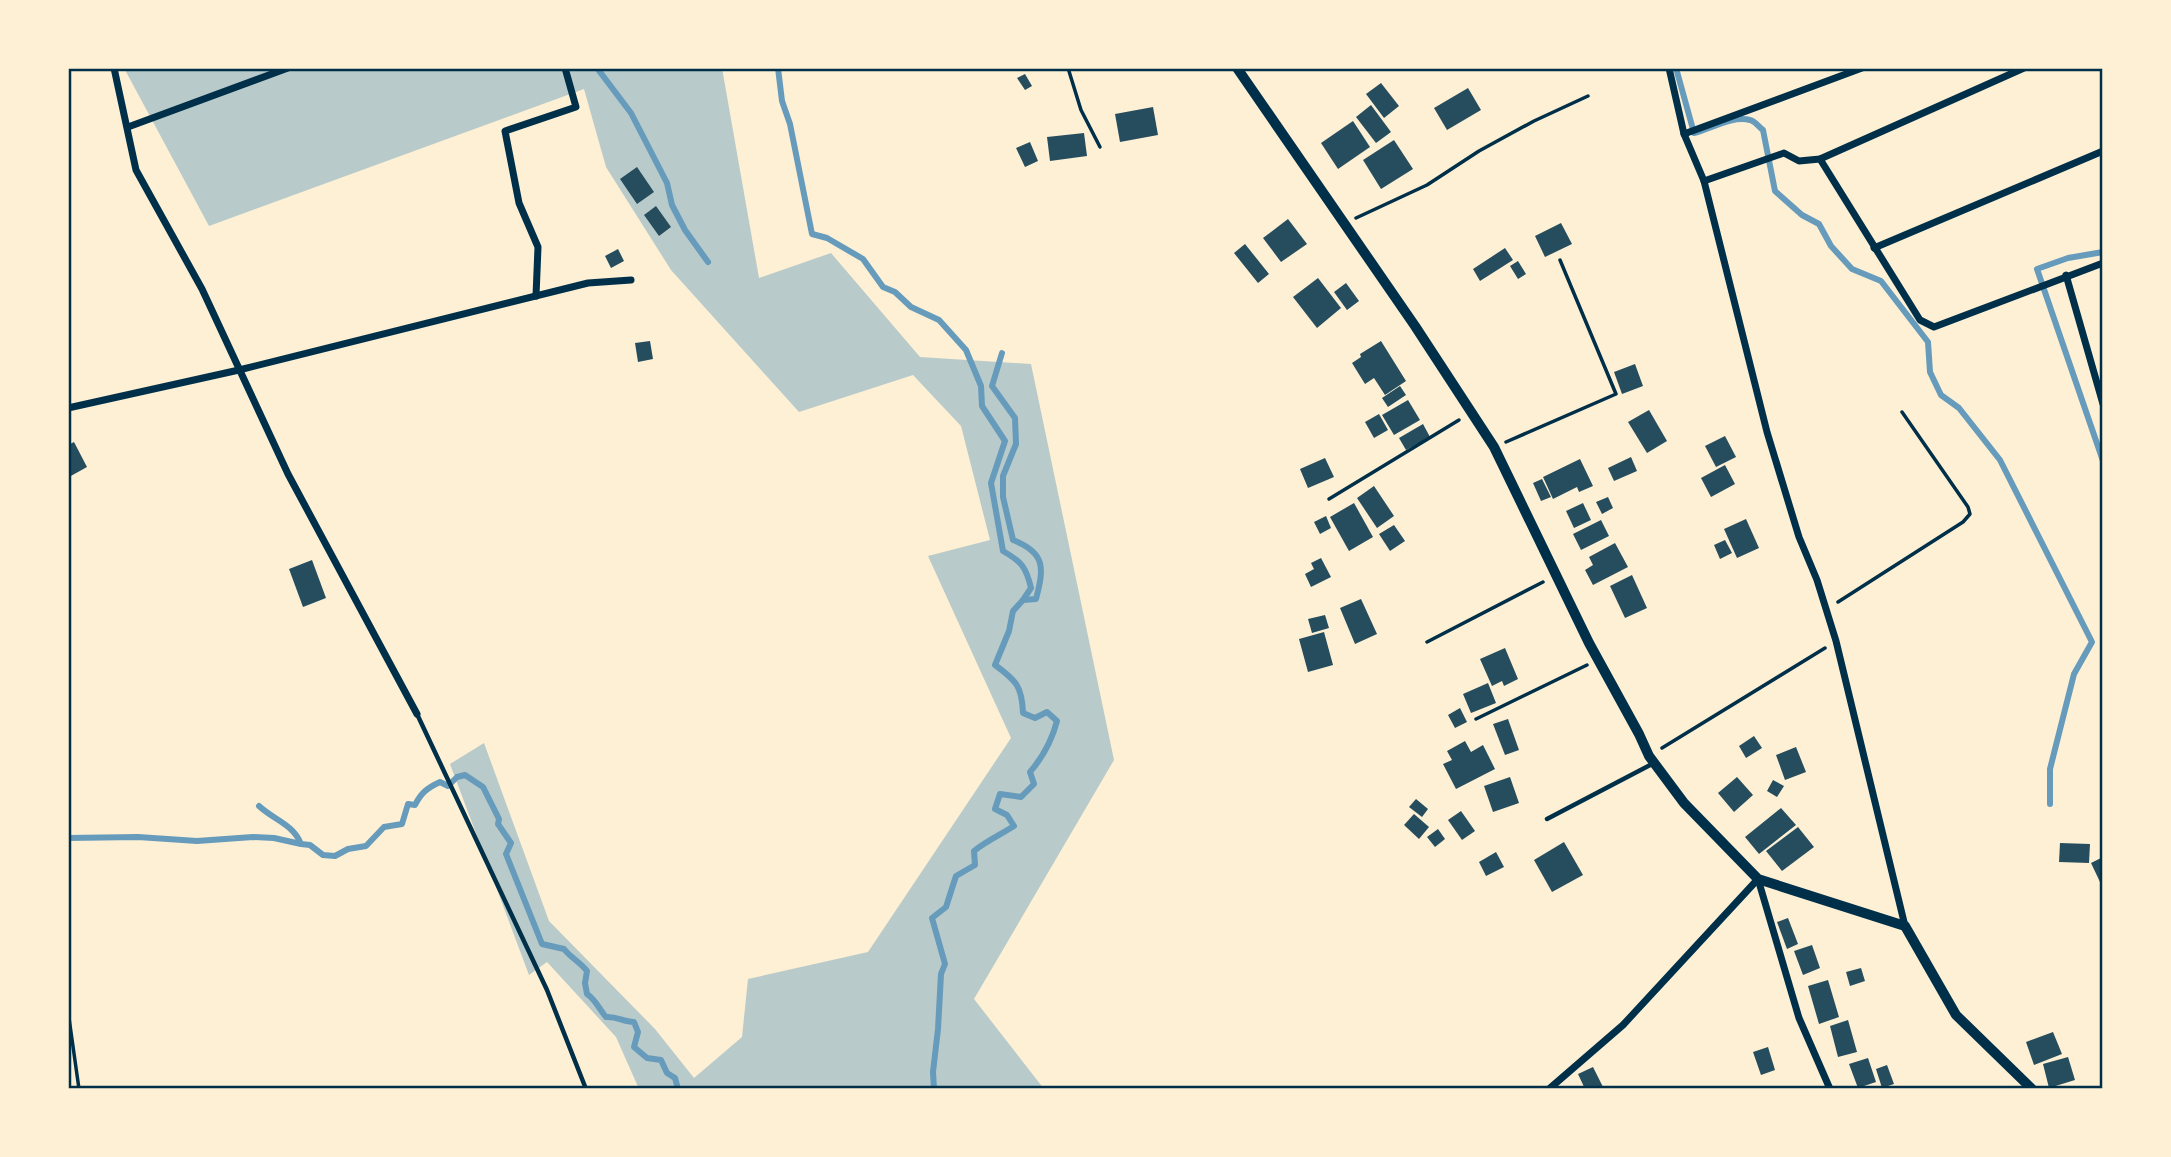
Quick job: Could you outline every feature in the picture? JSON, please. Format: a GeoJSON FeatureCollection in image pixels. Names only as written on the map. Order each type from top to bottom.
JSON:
{"type":"FeatureCollection","features":[{"type":"Feature","properties":{"kind":"street"},"geometry":{"type":"LineString","coordinates":[[114,68],[136,170],[202,289],[288,474],[417,714]]}},
{"type":"Feature","properties":{"kind":"street"},"geometry":{"type":"LineString","coordinates":[[128,127],[276,70],[288,68]]}},
{"type":"Feature","properties":{"kind":"street"},"geometry":{"type":"LineString","coordinates":[[536,296],[538,247],[519,203],[505,131],[576,107],[565,68]]}},
{"type":"Feature","properties":{"kind":"street"},"geometry":{"type":"LineString","coordinates":[[1237,68],[1345,223],[1494,447],[1598,659],[1651,759],[1684,803],[1758,879],[1799,1018],[1830,1089]]}},
{"type":"Feature","properties":{"kind":"street"},"geometry":{"type":"LineString","coordinates":[[1669,68],[1684,134],[1703,181],[1767,432],[1799,537],[1836,642],[1905,926],[1956,1015],[2032,1089]]}},
{"type":"Feature","properties":{"kind":"street"},"geometry":{"type":"LineString","coordinates":[[1684,134],[1862,68]]}},
{"type":"Feature","properties":{"kind":"street"},"geometry":{"type":"LineString","coordinates":[[1703,181],[1784,153],[1799,160],[1820,159],[2024,68]]}},
{"type":"Feature","properties":{"kind":"street"},"geometry":{"type":"LineString","coordinates":[[1874,248],[2103,151]]}},
{"type":"Feature","properties":{"kind":"street"},"geometry":{"type":"LineString","coordinates":[[1820,159],[1920,320],[1934,327],[2103,262]]}},
{"type":"Feature","properties":{"kind":"street"},"geometry":{"type":"LineString","coordinates":[[2066,275],[2103,404]]}},
{"type":"Feature","properties":{"kind":"street"},"geometry":{"type":"LineString","coordinates":[[68,408],[239,370],[589,283],[631,280]]}},
{"type":"Feature","properties":{"kind":"street"},"geometry":{"type":"LineString","coordinates":[[1758,879],[1905,926]]}},
{"type":"Feature","properties":{"kind":"street"},"geometry":{"type":"LineString","coordinates":[[1549,1089],[1623,1025],[1758,879]]}},
{"type":"Feature","properties":{"kind":"lane"},"geometry":{"type":"LineString","coordinates":[[417,714],[547,990],[586,1089]]}},
{"type":"Feature","properties":{"kind":"lane"},"geometry":{"type":"LineString","coordinates":[[1547,819],[1651,759]]}},
{"type":"Feature","properties":{"kind":"path"},"geometry":{"type":"LineString","coordinates":[[1068,68],[1081,110],[1100,147]]}},
{"type":"Feature","properties":{"kind":"path"},"geometry":{"type":"LineString","coordinates":[[1345,223],[1427,185],[1479,151],[1588,96]]}},
{"type":"Feature","properties":{"kind":"path"},"geometry":{"type":"LineString","coordinates":[[1494,447],[1616,394],[1559,260]]}},
{"type":"Feature","properties":{"kind":"path"},"geometry":{"type":"LineString","coordinates":[[1825,609],[1963,522],[1970,514],[1968,507],[1902,412]]}},
{"type":"Feature","properties":{"kind":"path"},"geometry":{"type":"LineString","coordinates":[[1329,499],[1472,413]]}},
{"type":"Feature","properties":{"kind":"path"},"geometry":{"type":"LineString","coordinates":[[1427,642],[1556,575]]}},
{"type":"Feature","properties":{"kind":"path"},"geometry":{"type":"LineString","coordinates":[[1651,759],[1836,642]]}},
{"type":"Feature","properties":{"kind":"path"},"geometry":{"type":"LineString","coordinates":[[1476,719],[1598,659]]}},
{"type":"Feature","properties":{"kind":"path"},"geometry":{"type":"LineString","coordinates":[[68,1011],[79,1089]]}},
{"type":"Feature","properties":{"kind":"shaded area"},"geometry":{"type":"Polygon","coordinates":[[[124,68],[722,68],[759,278],[831,253],[920,357],[1031,364],[1114,760],[974,999],[1044,1089],[639,1089],[616,1037],[547,962],[529,975],[450,764],[484,743],[549,921],[655,1029],[694,1078],[742,1037],[748,979],[868,952],[1011,738],[928,556],[990,540],[961,426],[913,375],[799,412],[671,270],[606,167],[584,89],[209,226],[124,68]]]}},
{"type":"Feature","properties":{"kind":"building"},"geometry":{"type":"Polygon","coordinates":[[[1025,74],[1032,86],[1025,90],[1017,78],[1025,74]]]}},
{"type":"Feature","properties":{"kind":"building"},"geometry":{"type":"Polygon","coordinates":[[[1381,83],[1399,106],[1384,118],[1366,94],[1381,83]]]}},
{"type":"Feature","properties":{"kind":"building"},"geometry":{"type":"Polygon","coordinates":[[[1468,88],[1481,110],[1447,130],[1434,108],[1468,88]]]}},
{"type":"Feature","properties":{"kind":"building"},"geometry":{"type":"Polygon","coordinates":[[[1371,105],[1391,132],[1376,143],[1356,117],[1371,105]]]}},
{"type":"Feature","properties":{"kind":"building"},"geometry":{"type":"Polygon","coordinates":[[[1153,107],[1158,135],[1120,142],[1115,114],[1153,107]]]}},
{"type":"Feature","properties":{"kind":"building"},"geometry":{"type":"Polygon","coordinates":[[[1353,121],[1370,147],[1338,169],[1321,143],[1353,121]]]}},
{"type":"Feature","properties":{"kind":"building"},"geometry":{"type":"Polygon","coordinates":[[[1084,133],[1087,156],[1050,161],[1047,137],[1084,133]]]}},
{"type":"Feature","properties":{"kind":"building"},"geometry":{"type":"Polygon","coordinates":[[[1394,140],[1413,169],[1381,189],[1363,160],[1394,140]]]}},
{"type":"Feature","properties":{"kind":"building"},"geometry":{"type":"Polygon","coordinates":[[[1030,142],[1038,161],[1025,167],[1016,148],[1030,142]]]}},
{"type":"Feature","properties":{"kind":"building"},"geometry":{"type":"Polygon","coordinates":[[[637,167],[654,192],[637,204],[620,179],[637,167]]]}},
{"type":"Feature","properties":{"kind":"building"},"geometry":{"type":"Polygon","coordinates":[[[656,206],[671,227],[659,236],[644,215],[656,206]]]}},
{"type":"Feature","properties":{"kind":"building"},"geometry":{"type":"Polygon","coordinates":[[[1288,219],[1307,244],[1281,262],[1263,238],[1288,219]]]}},
{"type":"Feature","properties":{"kind":"building"},"geometry":{"type":"Polygon","coordinates":[[[1561,223],[1572,244],[1545,257],[1535,236],[1561,223]]]}},
{"type":"Feature","properties":{"kind":"building"},"geometry":{"type":"Polygon","coordinates":[[[1245,244],[1269,274],[1258,283],[1234,253],[1245,244]]]}},
{"type":"Feature","properties":{"kind":"building"},"geometry":{"type":"Polygon","coordinates":[[[1505,248],[1513,260],[1480,281],[1473,269],[1505,248]]]}},
{"type":"Feature","properties":{"kind":"building"},"geometry":{"type":"Polygon","coordinates":[[[618,249],[624,261],[611,268],[605,256],[618,249]]]}},
{"type":"Feature","properties":{"kind":"building"},"geometry":{"type":"Polygon","coordinates":[[[1518,261],[1526,274],[1518,279],[1510,266],[1518,261]]]}},
{"type":"Feature","properties":{"kind":"building"},"geometry":{"type":"Polygon","coordinates":[[[1318,278],[1341,308],[1317,328],[1293,297],[1318,278]]]}},
{"type":"Feature","properties":{"kind":"building"},"geometry":{"type":"Polygon","coordinates":[[[1346,283],[1359,301],[1347,310],[1334,292],[1346,283]]]}},
{"type":"Feature","properties":{"kind":"building"},"geometry":{"type":"Polygon","coordinates":[[[650,341],[653,359],[638,362],[635,343],[650,341]]]}},
{"type":"Feature","properties":{"kind":"building"},"geometry":{"type":"Polygon","coordinates":[[[1381,341],[1406,381],[1385,395],[1374,378],[1365,384],[1352,363],[1361,357],[1360,354],[1381,341]]]}},
{"type":"Feature","properties":{"kind":"building"},"geometry":{"type":"Polygon","coordinates":[[[1635,364],[1643,386],[1622,394],[1614,372],[1635,364]]]}},
{"type":"Feature","properties":{"kind":"building"},"geometry":{"type":"Polygon","coordinates":[[[1400,386],[1406,395],[1388,407],[1382,398],[1400,386]]]}},
{"type":"Feature","properties":{"kind":"building"},"geometry":{"type":"Polygon","coordinates":[[[1408,400],[1420,420],[1394,435],[1382,415],[1408,400]]]}},
{"type":"Feature","properties":{"kind":"building"},"geometry":{"type":"Polygon","coordinates":[[[1649,410],[1667,441],[1647,453],[1628,422],[1649,410]]]}},
{"type":"Feature","properties":{"kind":"building"},"geometry":{"type":"Polygon","coordinates":[[[1379,414],[1388,430],[1374,438],[1365,422],[1379,414]]]}},
{"type":"Feature","properties":{"kind":"building"},"geometry":{"type":"Polygon","coordinates":[[[1423,424],[1430,437],[1406,450],[1399,438],[1423,424]]]}},
{"type":"Feature","properties":{"kind":"building"},"geometry":{"type":"Polygon","coordinates":[[[1725,436],[1736,457],[1716,467],[1705,446],[1725,436]]]}},
{"type":"Feature","properties":{"kind":"building"},"geometry":{"type":"Polygon","coordinates":[[[74,442],[87,467],[69,477],[68,445],[74,442]]]}},
{"type":"Feature","properties":{"kind":"building"},"geometry":{"type":"Polygon","coordinates":[[[1631,457],[1637,471],[1614,481],[1608,468],[1631,457]]]}},
{"type":"Feature","properties":{"kind":"building"},"geometry":{"type":"Polygon","coordinates":[[[1325,458],[1334,477],[1308,488],[1300,469],[1325,458]]]}},
{"type":"Feature","properties":{"kind":"building"},"geometry":{"type":"Polygon","coordinates":[[[1580,459],[1593,486],[1579,492],[1577,487],[1553,499],[1543,477],[1580,459]]]}},
{"type":"Feature","properties":{"kind":"building"},"geometry":{"type":"Polygon","coordinates":[[[1725,465],[1735,484],[1711,497],[1701,478],[1725,465]]]}},
{"type":"Feature","properties":{"kind":"building"},"geometry":{"type":"Polygon","coordinates":[[[1542,479],[1551,497],[1541,501],[1533,483],[1542,479]]]}},
{"type":"Feature","properties":{"kind":"building"},"geometry":{"type":"Polygon","coordinates":[[[1374,486],[1394,516],[1377,528],[1357,498],[1374,486]]]}},
{"type":"Feature","properties":{"kind":"building"},"geometry":{"type":"Polygon","coordinates":[[[1608,497],[1613,508],[1602,514],[1596,502],[1608,497]]]}},
{"type":"Feature","properties":{"kind":"building"},"geometry":{"type":"Polygon","coordinates":[[[1354,503],[1373,537],[1349,551],[1330,517],[1354,503]]]}},
{"type":"Feature","properties":{"kind":"building"},"geometry":{"type":"Polygon","coordinates":[[[1583,503],[1591,520],[1574,528],[1566,511],[1583,503]]]}},
{"type":"Feature","properties":{"kind":"building"},"geometry":{"type":"Polygon","coordinates":[[[1326,516],[1331,528],[1320,534],[1314,522],[1326,516]]]}},
{"type":"Feature","properties":{"kind":"building"},"geometry":{"type":"Polygon","coordinates":[[[1746,519],[1759,548],[1737,558],[1724,529],[1746,519]]]}},
{"type":"Feature","properties":{"kind":"building"},"geometry":{"type":"Polygon","coordinates":[[[1601,520],[1609,536],[1581,550],[1573,534],[1601,520]]]}},
{"type":"Feature","properties":{"kind":"building"},"geometry":{"type":"Polygon","coordinates":[[[1394,525],[1405,541],[1390,551],[1379,534],[1394,525]]]}},
{"type":"Feature","properties":{"kind":"building"},"geometry":{"type":"Polygon","coordinates":[[[1725,540],[1732,553],[1720,559],[1714,545],[1725,540]]]}},
{"type":"Feature","properties":{"kind":"building"},"geometry":{"type":"Polygon","coordinates":[[[1615,543],[1628,567],[1593,585],[1585,570],[1593,565],[1589,557],[1615,543]]]}},
{"type":"Feature","properties":{"kind":"building"},"geometry":{"type":"Polygon","coordinates":[[[1321,558],[1331,577],[1311,587],[1305,574],[1314,569],[1311,563],[1321,558]]]}},
{"type":"Feature","properties":{"kind":"building"},"geometry":{"type":"Polygon","coordinates":[[[312,560],[326,598],[303,607],[289,569],[312,560]]]}},
{"type":"Feature","properties":{"kind":"building"},"geometry":{"type":"Polygon","coordinates":[[[1632,575],[1647,608],[1625,618],[1610,586],[1632,575]]]}},
{"type":"Feature","properties":{"kind":"building"},"geometry":{"type":"Polygon","coordinates":[[[1361,599],[1377,634],[1355,644],[1340,608],[1361,599]]]}},
{"type":"Feature","properties":{"kind":"building"},"geometry":{"type":"Polygon","coordinates":[[[1325,615],[1329,628],[1312,633],[1308,619],[1325,615]]]}},
{"type":"Feature","properties":{"kind":"building"},"geometry":{"type":"Polygon","coordinates":[[[1324,632],[1333,665],[1308,672],[1299,639],[1324,632]]]}},
{"type":"Feature","properties":{"kind":"building"},"geometry":{"type":"Polygon","coordinates":[[[1505,648],[1518,679],[1504,686],[1502,681],[1492,686],[1480,659],[1505,648]]]}},
{"type":"Feature","properties":{"kind":"building"},"geometry":{"type":"Polygon","coordinates":[[[1488,683],[1496,703],[1471,713],[1463,694],[1488,683]]]}},
{"type":"Feature","properties":{"kind":"building"},"geometry":{"type":"Polygon","coordinates":[[[1460,708],[1467,722],[1455,728],[1448,715],[1460,708]]]}},
{"type":"Feature","properties":{"kind":"building"},"geometry":{"type":"Polygon","coordinates":[[[1508,719],[1519,750],[1505,755],[1493,724],[1508,719]]]}},
{"type":"Feature","properties":{"kind":"building"},"geometry":{"type":"Polygon","coordinates":[[[1754,736],[1762,748],[1746,758],[1739,746],[1754,736]]]}},
{"type":"Feature","properties":{"kind":"building"},"geometry":{"type":"Polygon","coordinates":[[[1465,741],[1471,752],[1483,745],[1495,769],[1456,789],[1443,764],[1452,760],[1447,751],[1465,741]]]}},
{"type":"Feature","properties":{"kind":"building"},"geometry":{"type":"Polygon","coordinates":[[[1796,747],[1806,772],[1785,780],[1776,755],[1796,747]]]}},
{"type":"Feature","properties":{"kind":"building"},"geometry":{"type":"Polygon","coordinates":[[[1510,777],[1519,803],[1493,812],[1484,786],[1510,777]]]}},
{"type":"Feature","properties":{"kind":"building"},"geometry":{"type":"Polygon","coordinates":[[[1737,777],[1753,795],[1734,812],[1718,793],[1737,777]]]}},
{"type":"Feature","properties":{"kind":"building"},"geometry":{"type":"Polygon","coordinates":[[[1773,780],[1784,786],[1777,797],[1767,791],[1773,780]]]}},
{"type":"Feature","properties":{"kind":"building"},"geometry":{"type":"Polygon","coordinates":[[[1416,799],[1428,809],[1422,817],[1409,807],[1416,799]]]}},
{"type":"Feature","properties":{"kind":"building"},"geometry":{"type":"Polygon","coordinates":[[[1781,808],[1796,825],[1759,854],[1745,837],[1781,808]]]}},
{"type":"Feature","properties":{"kind":"building"},"geometry":{"type":"Polygon","coordinates":[[[1461,811],[1475,831],[1462,840],[1448,820],[1461,811]]]}},
{"type":"Feature","properties":{"kind":"building"},"geometry":{"type":"Polygon","coordinates":[[[1414,814],[1429,827],[1419,839],[1404,825],[1414,814]]]}},
{"type":"Feature","properties":{"kind":"building"},"geometry":{"type":"Polygon","coordinates":[[[1798,827],[1814,847],[1782,871],[1766,851],[1798,827]]]}},
{"type":"Feature","properties":{"kind":"building"},"geometry":{"type":"Polygon","coordinates":[[[1438,829],[1445,839],[1435,847],[1427,837],[1438,829]]]}},
{"type":"Feature","properties":{"kind":"building"},"geometry":{"type":"Polygon","coordinates":[[[1564,842],[1583,875],[1552,892],[1534,860],[1564,842]]]}},
{"type":"Feature","properties":{"kind":"building"},"geometry":{"type":"Polygon","coordinates":[[[2060,843],[2090,844],[2089,863],[2059,862],[2060,843]]]}},
{"type":"Feature","properties":{"kind":"building"},"geometry":{"type":"Polygon","coordinates":[[[1496,852],[1504,867],[1486,876],[1479,862],[1496,852]]]}},
{"type":"Feature","properties":{"kind":"building"},"geometry":{"type":"Polygon","coordinates":[[[2103,857],[2103,881],[2100,882],[2091,863],[2103,857]]]}},
{"type":"Feature","properties":{"kind":"building"},"geometry":{"type":"Polygon","coordinates":[[[1788,918],[1798,944],[1787,949],[1777,922],[1788,918]]]}},
{"type":"Feature","properties":{"kind":"building"},"geometry":{"type":"Polygon","coordinates":[[[1812,945],[1820,968],[1803,975],[1794,951],[1812,945]]]}},
{"type":"Feature","properties":{"kind":"building"},"geometry":{"type":"Polygon","coordinates":[[[1861,968],[1865,981],[1850,986],[1846,972],[1861,968]]]}},
{"type":"Feature","properties":{"kind":"building"},"geometry":{"type":"Polygon","coordinates":[[[1828,980],[1839,1017],[1819,1024],[1808,986],[1828,980]]]}},
{"type":"Feature","properties":{"kind":"building"},"geometry":{"type":"Polygon","coordinates":[[[1848,1020],[1857,1052],[1838,1057],[1830,1026],[1848,1020]]]}},
{"type":"Feature","properties":{"kind":"building"},"geometry":{"type":"Polygon","coordinates":[[[2053,1032],[2062,1054],[2034,1065],[2026,1042],[2053,1032]]]}},
{"type":"Feature","properties":{"kind":"building"},"geometry":{"type":"Polygon","coordinates":[[[1768,1047],[1775,1070],[1761,1075],[1753,1052],[1768,1047]]]}},
{"type":"Feature","properties":{"kind":"building"},"geometry":{"type":"Polygon","coordinates":[[[2068,1057],[2075,1080],[2049,1088],[2043,1064],[2068,1057]]]}},
{"type":"Feature","properties":{"kind":"building"},"geometry":{"type":"Polygon","coordinates":[[[1868,1058],[1876,1082],[1858,1088],[1849,1064],[1868,1058]]]}},
{"type":"Feature","properties":{"kind":"building"},"geometry":{"type":"Polygon","coordinates":[[[1887,1065],[1894,1084],[1882,1088],[1876,1069],[1887,1065]]]}},
{"type":"Feature","properties":{"kind":"building"},"geometry":{"type":"Polygon","coordinates":[[[1593,1067],[1604,1089],[1585,1089],[1578,1074],[1593,1067]]]}},
{"type":"Feature","properties":{"kind":"waterway"},"geometry":{"type":"LineString","coordinates":[[597,68],[631,113],[667,183],[672,205],[685,230],[708,262]]}},
{"type":"Feature","properties":{"kind":"waterway"},"geometry":{"type":"LineString","coordinates":[[778,68],[782,101],[790,124],[812,234],[827,238],[863,259],[883,287],[895,292],[911,307],[939,320],[966,350],[981,386],[982,406],[1005,441],[991,483],[1003,551],[1022,566],[1031,588],[1023,600]]}},
{"type":"Feature","properties":{"kind":"waterway"},"geometry":{"type":"LineString","coordinates":[[1676,68],[1694,133],[1736,119],[1750,120],[1763,130],[1775,191],[1802,215],[1819,224],[1831,246],[1852,269],[1881,281],[1928,342],[1930,372],[1941,395],[1959,408],[2000,460],[2092,642],[2074,674],[2050,769],[2050,804]]}},
{"type":"Feature","properties":{"kind":"waterway"},"geometry":{"type":"LineString","coordinates":[[2103,252],[2068,258],[2037,269],[2103,461]]}},
{"type":"Feature","properties":{"kind":"waterway"},"geometry":{"type":"LineString","coordinates":[[934,1089],[941,974],[945,964],[932,918],[946,907],[956,876],[975,865],[974,851],[1014,826],[1007,815],[995,809],[1000,794],[1021,797],[1034,784],[1030,772],[1046,748],[1057,721],[1047,712],[1035,718],[1023,713],[1017,685],[995,665],[1009,631],[1013,611],[1023,600],[1036,599],[1041,570],[1032,550],[1013,540],[1003,497],[1003,476],[1016,444],[1015,418],[992,386],[1002,353]]}},
{"type":"Feature","properties":{"kind":"waterway"},"geometry":{"type":"LineString","coordinates":[[259,806],[288,827],[301,844],[310,845],[323,855],[335,856],[348,849],[366,846],[384,827],[402,824],[408,804],[415,805],[431,786],[440,782],[448,786],[457,777],[465,775],[483,787],[499,819],[498,824],[511,843],[506,854],[542,944],[564,949],[587,971],[587,994],[606,1017],[634,1022],[638,1032],[634,1047],[647,1058],[661,1060],[667,1073],[675,1078],[678,1089]]}},
{"type":"Feature","properties":{"kind":"waterway"},"geometry":{"type":"LineString","coordinates":[[68,838],[138,837],[197,841],[253,837],[301,844]]}}]}
